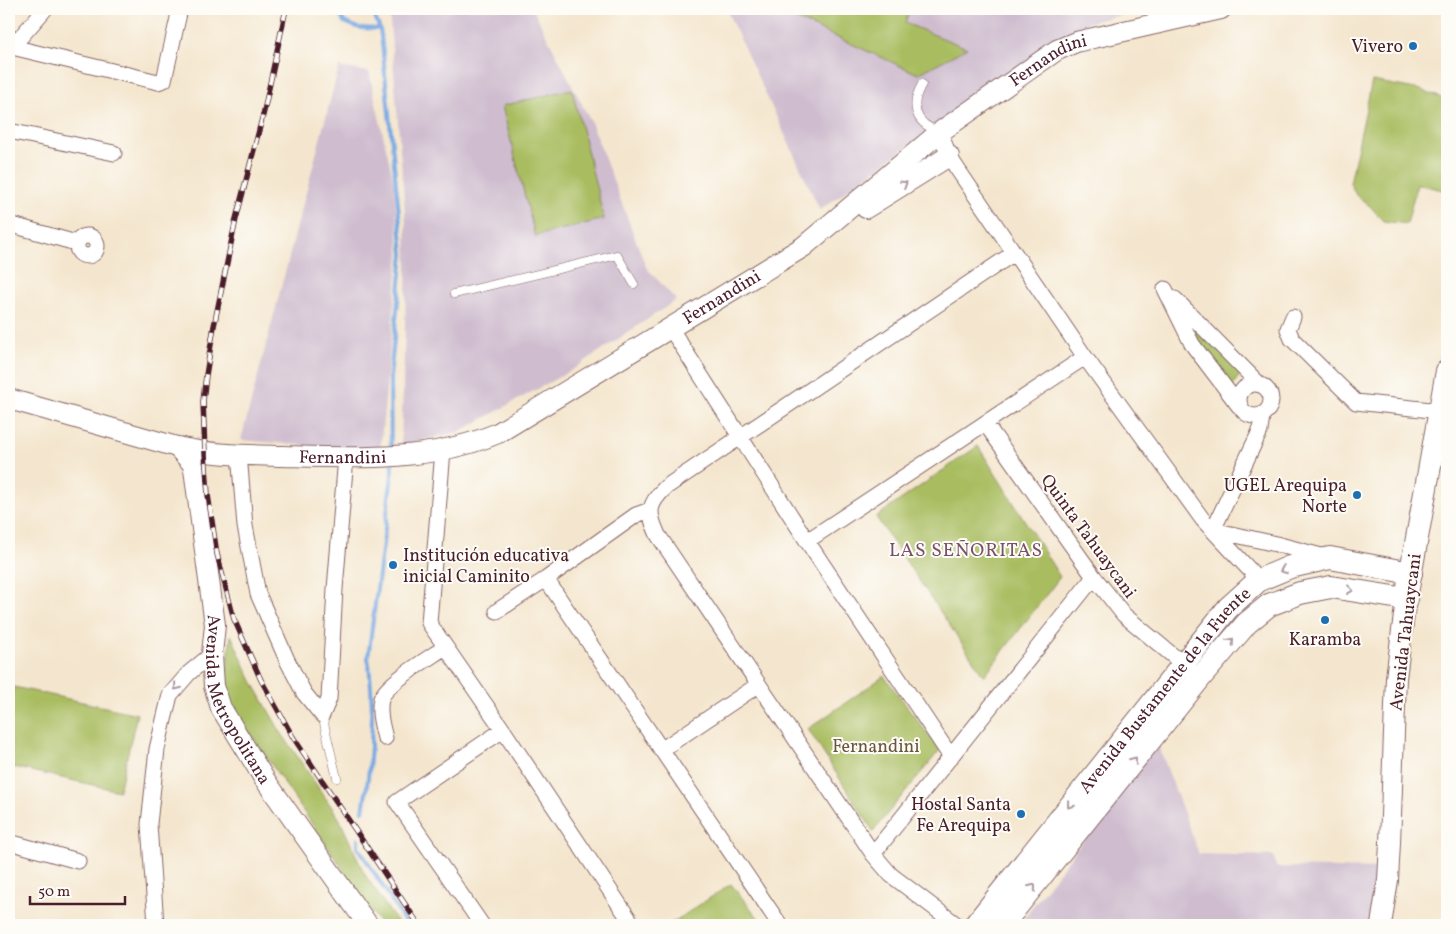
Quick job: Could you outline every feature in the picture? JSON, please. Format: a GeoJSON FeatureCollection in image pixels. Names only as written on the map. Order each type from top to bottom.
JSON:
{"type":"FeatureCollection","features":[{"type":"Feature","properties":{"kind":"main road","name":"Avenida Tahuaycani"},"geometry":{"type":"LineString","coordinates":[[1406,599],[1447,371]]}},
{"type":"Feature","properties":{"kind":"main road","name":"Avenida Bustamente de la Fuente"},"geometry":{"type":"LineString","coordinates":[[975,925],[1182,663],[1228,608],[1259,580],[1290,567],[1330,558],[1411,573]]}},
{"type":"Feature","properties":{"kind":"main road","name":"Avenida Bustamente de la Fuente"},"geometry":{"type":"LineString","coordinates":[[1002,925],[1200,678],[1247,623],[1270,605],[1300,593],[1331,588],[1406,599]]}},
{"type":"Feature","properties":{"kind":"street"},"geometry":{"type":"LineString","coordinates":[[45,9],[12,47],[158,82],[164,80],[180,9]]}},
{"type":"Feature","properties":{"kind":"street","name":"Fernandini"},"geometry":{"type":"LineString","coordinates":[[177,448],[205,453],[346,457],[390,456],[462,446],[498,433],[803,247],[940,132],[1066,45],[1221,9]]}},
{"type":"Feature","properties":{"kind":"street"},"geometry":{"type":"LineString","coordinates":[[9,131],[114,153]]}},
{"type":"Feature","properties":{"kind":"street"},"geometry":{"type":"LineString","coordinates":[[940,132],[949,156],[1085,357],[1203,520],[1259,580]]}},
{"type":"Feature","properties":{"kind":"street"},"geometry":{"type":"LineString","coordinates":[[803,247],[949,156]]}},
{"type":"Feature","properties":{"kind":"street"},"geometry":{"type":"LineString","coordinates":[[9,224],[76,244]]}},
{"type":"Feature","properties":{"kind":"street"},"geometry":{"type":"LineString","coordinates":[[957,925],[891,875],[873,854],[658,535],[650,510],[656,497],[666,487],[1014,253]]}},
{"type":"Feature","properties":{"kind":"street"},"geometry":{"type":"LineString","coordinates":[[1212,530],[1260,431],[1262,415],[1270,407],[1271,402],[1268,391],[1165,290],[1192,344],[1245,414],[1250,416],[1262,415]]}},
{"type":"Feature","properties":{"kind":"street"},"geometry":{"type":"LineString","coordinates":[[1293,317],[1288,329],[1292,339],[1356,402],[1440,411]]}},
{"type":"Feature","properties":{"kind":"street"},"geometry":{"type":"LineString","coordinates":[[671,329],[807,541],[950,757]]}},
{"type":"Feature","properties":{"kind":"street"},"geometry":{"type":"LineString","coordinates":[[807,541],[1085,357]]}},
{"type":"Feature","properties":{"kind":"street"},"geometry":{"type":"LineString","coordinates":[[1239,406],[1238,400],[1241,391],[1250,384],[1260,385]]}},
{"type":"Feature","properties":{"kind":"street"},"geometry":{"type":"LineString","coordinates":[[9,399],[177,448]]}},
{"type":"Feature","properties":{"kind":"street"},"geometry":{"type":"LineString","coordinates":[[9,412],[165,454],[177,448]]}},
{"type":"Feature","properties":{"kind":"street","name":"Quinta Tahuaycani"},"geometry":{"type":"LineString","coordinates":[[985,423],[1094,577],[1124,615],[1200,678]]}},
{"type":"Feature","properties":{"kind":"street","name":"Avenida Metropolitana"},"geometry":{"type":"LineString","coordinates":[[177,448],[192,463],[194,469],[215,625],[212,654],[214,686],[221,708],[265,780],[368,925]]}},
{"type":"Feature","properties":{"kind":"street"},"geometry":{"type":"LineString","coordinates":[[442,450],[429,623],[633,925]]}},
{"type":"Feature","properties":{"kind":"street"},"geometry":{"type":"LineString","coordinates":[[239,454],[245,526],[258,594],[287,660],[304,693],[322,715],[329,699],[335,589],[346,457]]}},
{"type":"Feature","properties":{"kind":"street"},"geometry":{"type":"LineString","coordinates":[[497,612],[636,515],[650,510]]}},
{"type":"Feature","properties":{"kind":"street"},"geometry":{"type":"LineString","coordinates":[[1212,530],[1330,558]]}},
{"type":"Feature","properties":{"kind":"street"},"geometry":{"type":"LineString","coordinates":[[873,854],[1094,577]]}},
{"type":"Feature","properties":{"kind":"street"},"geometry":{"type":"LineString","coordinates":[[546,579],[780,925]]}},
{"type":"Feature","properties":{"kind":"street","name":"Avenida Tahuaycani"},"geometry":{"type":"LineString","coordinates":[[1381,925],[1388,880],[1396,678],[1406,599]]}},
{"type":"Feature","properties":{"kind":"street"},"geometry":{"type":"LineString","coordinates":[[385,738],[380,716],[381,698],[394,682],[445,647]]}},
{"type":"Feature","properties":{"kind":"street"},"geometry":{"type":"LineString","coordinates":[[156,925],[149,824],[157,749],[170,695],[188,672],[212,654]]}},
{"type":"Feature","properties":{"kind":"street"},"geometry":{"type":"LineString","coordinates":[[661,750],[758,684]]}},
{"type":"Feature","properties":{"kind":"street"},"geometry":{"type":"LineString","coordinates":[[482,925],[397,802],[503,730]]}},
{"type":"Feature","properties":{"kind":"street"},"geometry":{"type":"LineString","coordinates":[[9,842],[78,861]]}},
{"type":"Feature","properties":{"kind":"lane"},"geometry":{"type":"LineString","coordinates":[[922,84],[916,95],[914,107],[919,119],[928,128],[940,132]]}},
{"type":"Feature","properties":{"kind":"lane"},"geometry":{"type":"LineString","coordinates":[[454,294],[617,255],[634,284]]}},
{"type":"Feature","properties":{"kind":"lane"},"geometry":{"type":"LineString","coordinates":[[322,715],[337,778]]}},
{"type":"Feature","properties":{"kind":"shaded area"},"geometry":{"type":"Polygon","coordinates":[[[389,9],[533,9],[591,122],[646,267],[676,300],[572,370],[459,432],[401,445],[407,265],[406,223],[389,9]]]}},
{"type":"Feature","properties":{"kind":"shaded area"},"geometry":{"type":"Polygon","coordinates":[[[726,9],[1151,9],[1085,23],[986,90],[820,210],[726,9]]]}},
{"type":"Feature","properties":{"kind":"shaded area"},"geometry":{"type":"Polygon","coordinates":[[[339,67],[369,72],[394,183],[399,253],[380,452],[241,440],[339,67]]]}},
{"type":"Feature","properties":{"kind":"shaded area"},"geometry":{"type":"Polygon","coordinates":[[[1158,744],[1199,854],[1274,856],[1276,867],[1384,869],[1372,925],[1018,925],[1158,744]]]}},
{"type":"Feature","properties":{"kind":"green space"},"geometry":{"type":"Polygon","coordinates":[[[774,9],[910,9],[905,23],[967,48],[918,74],[774,9]]]}},
{"type":"Feature","properties":{"kind":"green space"},"geometry":{"type":"Polygon","coordinates":[[[1372,81],[1421,90],[1447,100],[1447,191],[1417,184],[1407,224],[1383,221],[1371,207],[1356,195],[1350,183],[1372,81]]]}},
{"type":"Feature","properties":{"kind":"green space"},"geometry":{"type":"Polygon","coordinates":[[[572,89],[604,219],[535,236],[502,106],[572,89]]]}},
{"type":"Feature","properties":{"kind":"green space"},"geometry":{"type":"Polygon","coordinates":[[[1189,320],[1242,371],[1230,391],[1185,328],[1189,320]]]}},
{"type":"Feature","properties":{"kind":"green space"},"geometry":{"type":"Polygon","coordinates":[[[978,446],[1060,577],[984,676],[876,517],[978,446]]]}},
{"type":"Feature","properties":{"kind":"green space"},"geometry":{"type":"Polygon","coordinates":[[[231,635],[252,681],[280,731],[339,818],[365,875],[399,925],[381,925],[224,695],[231,635]]]}},
{"type":"Feature","properties":{"kind":"green space","name":"Fernandini"},"geometry":{"type":"Polygon","coordinates":[[[884,676],[940,750],[873,831],[808,729],[884,676]]]}},
{"type":"Feature","properties":{"kind":"green space"},"geometry":{"type":"Polygon","coordinates":[[[14,687],[137,714],[119,791],[9,766],[9,708],[14,687]]]}},
{"type":"Feature","properties":{"kind":"green space"},"geometry":{"type":"Polygon","coordinates":[[[731,884],[764,925],[669,925],[731,884]]]}},
{"type":"Feature","properties":{"kind":"waterway"},"geometry":{"type":"LineString","coordinates":[[337,9],[344,22],[359,28],[380,29]]}},
{"type":"Feature","properties":{"kind":"waterway"},"geometry":{"type":"LineString","coordinates":[[374,9],[382,44],[403,254],[390,377],[391,451]]}},
{"type":"Feature","properties":{"kind":"waterway"},"geometry":{"type":"LineString","coordinates":[[363,811],[369,773],[372,734],[368,658],[392,463]]}},
{"type":"Feature","properties":{"kind":"waterway"},"geometry":{"type":"LineString","coordinates":[[358,839],[358,847],[407,925]]}},
{"type":"Feature","properties":{"kind":"railway"},"geometry":{"type":"LineString","coordinates":[[286,9],[264,111],[236,219],[206,375],[203,401],[208,495],[217,554],[234,619],[261,680],[293,737],[419,925]]}},
{"type":"Feature","properties":{"kind":"place","name":"Vivero"},"geometry":{"type":"Point","coordinates":[1413,46]}},
{"type":"Feature","properties":{"kind":"place","name":"UGEL Arequipa Norte"},"geometry":{"type":"Point","coordinates":[1357,495]}},
{"type":"Feature","properties":{"kind":"place","name":"Institución educativa inicial Caminito"},"geometry":{"type":"Point","coordinates":[393,565]}},
{"type":"Feature","properties":{"kind":"place","name":"Karamba"},"geometry":{"type":"Point","coordinates":[1325,620]}},
{"type":"Feature","properties":{"kind":"place","name":"Hostal Santa Fe Arequipa"},"geometry":{"type":"Point","coordinates":[1021,814]}},
{"type":"Feature","properties":{"kind":"district","name":"LAS SEÑORITAS"},"geometry":{"type":"Point","coordinates":[966,549]}}]}
